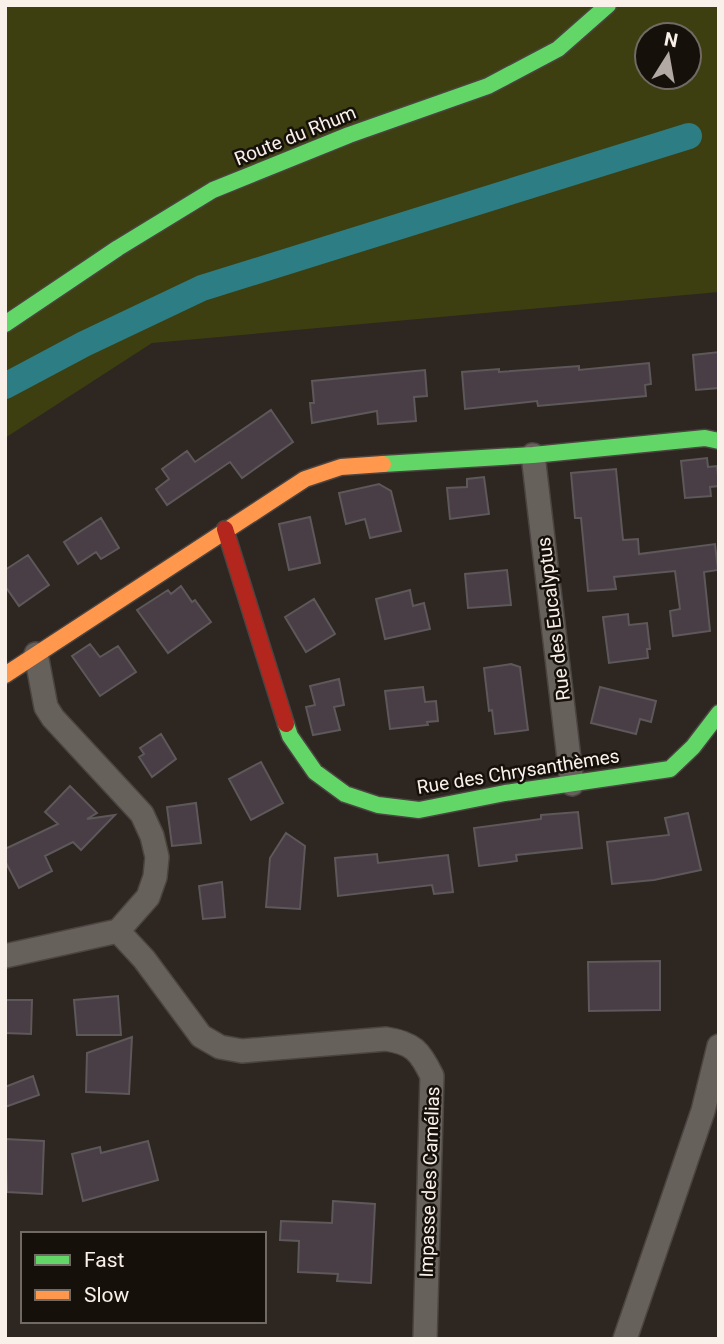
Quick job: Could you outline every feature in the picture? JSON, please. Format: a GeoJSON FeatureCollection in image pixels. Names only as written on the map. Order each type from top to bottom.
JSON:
{"type":"FeatureCollection","features":[{"type":"Feature","properties":{"kind":"street","name":"Route du Rhum"},"geometry":{"type":"LineString","coordinates":[[5,324],[118,248],[213,190],[349,135],[488,86],[558,49],[608,5]]}},
{"type":"Feature","properties":{"kind":"street"},"geometry":{"type":"LineString","coordinates":[[5,675],[305,479],[341,467],[533,455],[705,438],[719,441]]}},
{"type":"Feature","properties":{"kind":"street","name":"Rue des Eucalyptus"},"geometry":{"type":"LineString","coordinates":[[533,455],[572,784]]}},
{"type":"Feature","properties":{"kind":"street","name":"Rue des Chrysanthèmes"},"geometry":{"type":"LineString","coordinates":[[225,529],[290,736],[315,772],[345,794],[378,805],[419,810],[505,793],[670,769],[693,747],[719,713]]}},
{"type":"Feature","properties":{"kind":"street"},"geometry":{"type":"LineString","coordinates":[[5,956],[118,931],[148,897],[155,877],[157,857],[152,836],[142,814],[53,719],[46,707],[36,654]]}},
{"type":"Feature","properties":{"kind":"street","name":"Impasse des Camélias"},"geometry":{"type":"LineString","coordinates":[[118,931],[144,959],[201,1036],[220,1047],[242,1051],[386,1039],[405,1042],[422,1056],[432,1076],[425,1339]]}},
{"type":"Feature","properties":{"kind":"street"},"geometry":{"type":"LineString","coordinates":[[625,1339],[711,1110],[719,1046]]}},
{"type":"Feature","properties":{"kind":"shaded area"},"geometry":{"type":"Polygon","coordinates":[[[5,5],[719,5],[719,292],[152,343],[5,438],[5,5]]]}},
{"type":"Feature","properties":{"kind":"building"},"geometry":{"type":"Polygon","coordinates":[[[719,352],[719,388],[696,390],[693,355],[719,352]]]}},
{"type":"Feature","properties":{"kind":"building"},"geometry":{"type":"Polygon","coordinates":[[[649,363],[651,384],[645,385],[646,396],[538,406],[537,401],[465,409],[462,372],[579,366],[579,370],[649,363]]]}},
{"type":"Feature","properties":{"kind":"building"},"geometry":{"type":"Polygon","coordinates":[[[425,370],[427,396],[414,397],[416,421],[378,424],[377,411],[312,423],[312,381],[425,370]]]}},
{"type":"Feature","properties":{"kind":"building"},"geometry":{"type":"Polygon","coordinates":[[[271,410],[293,442],[242,478],[230,462],[167,505],[156,489],[169,479],[162,469],[187,451],[195,462],[271,410]]]}},
{"type":"Feature","properties":{"kind":"building"},"geometry":{"type":"Polygon","coordinates":[[[707,458],[708,467],[717,466],[719,486],[710,487],[711,496],[685,498],[681,461],[707,458]]]}},
{"type":"Feature","properties":{"kind":"building"},"geometry":{"type":"Polygon","coordinates":[[[616,469],[623,540],[638,539],[639,554],[715,544],[718,570],[704,572],[710,631],[673,636],[670,611],[680,609],[675,571],[614,577],[616,589],[588,591],[581,518],[575,518],[571,473],[616,469]]]}},
{"type":"Feature","properties":{"kind":"building"},"geometry":{"type":"Polygon","coordinates":[[[484,477],[489,514],[450,519],[447,488],[467,487],[467,479],[484,477]]]}},
{"type":"Feature","properties":{"kind":"building"},"geometry":{"type":"Polygon","coordinates":[[[379,484],[391,491],[401,531],[370,538],[365,519],[346,524],[339,493],[379,484]]]}},
{"type":"Feature","properties":{"kind":"building"},"geometry":{"type":"Polygon","coordinates":[[[310,517],[320,563],[289,570],[279,524],[310,517]]]}},
{"type":"Feature","properties":{"kind":"building"},"geometry":{"type":"Polygon","coordinates":[[[101,518],[119,548],[101,559],[96,552],[78,564],[64,542],[101,518]]]}},
{"type":"Feature","properties":{"kind":"building"},"geometry":{"type":"Polygon","coordinates":[[[28,555],[49,585],[19,606],[5,586],[5,570],[28,555]]]}},
{"type":"Feature","properties":{"kind":"building"},"geometry":{"type":"Polygon","coordinates":[[[507,570],[511,605],[468,608],[465,574],[507,570]]]}},
{"type":"Feature","properties":{"kind":"building"},"geometry":{"type":"Polygon","coordinates":[[[181,586],[211,622],[168,653],[137,610],[168,590],[171,594],[181,586]]]}},
{"type":"Feature","properties":{"kind":"building"},"geometry":{"type":"Polygon","coordinates":[[[410,590],[413,606],[424,603],[430,629],[385,639],[376,599],[410,590]]]}},
{"type":"Feature","properties":{"kind":"building"},"geometry":{"type":"Polygon","coordinates":[[[314,599],[335,634],[306,652],[285,617],[314,599]]]}},
{"type":"Feature","properties":{"kind":"building"},"geometry":{"type":"Polygon","coordinates":[[[628,614],[629,625],[647,623],[650,649],[647,649],[648,658],[609,663],[603,617],[628,614]]]}},
{"type":"Feature","properties":{"kind":"building"},"geometry":{"type":"Polygon","coordinates":[[[90,644],[100,657],[118,646],[136,672],[100,696],[72,656],[90,644]]]}},
{"type":"Feature","properties":{"kind":"building"},"geometry":{"type":"Polygon","coordinates":[[[511,664],[520,667],[528,730],[495,734],[492,710],[489,711],[484,668],[511,664]]]}},
{"type":"Feature","properties":{"kind":"building"},"geometry":{"type":"Polygon","coordinates":[[[339,679],[344,705],[334,707],[340,730],[313,735],[306,707],[315,705],[310,686],[339,679]]]}},
{"type":"Feature","properties":{"kind":"building"},"geometry":{"type":"Polygon","coordinates":[[[423,687],[425,702],[436,701],[438,721],[427,722],[428,725],[390,729],[385,691],[423,687]]]}},
{"type":"Feature","properties":{"kind":"building"},"geometry":{"type":"Polygon","coordinates":[[[600,687],[656,701],[651,722],[640,719],[636,734],[591,723],[600,687]]]}},
{"type":"Feature","properties":{"kind":"building"},"geometry":{"type":"Polygon","coordinates":[[[161,734],[176,759],[152,777],[139,757],[144,754],[140,748],[161,734]]]}},
{"type":"Feature","properties":{"kind":"building"},"geometry":{"type":"Polygon","coordinates":[[[261,762],[283,803],[251,820],[229,779],[261,762]]]}},
{"type":"Feature","properties":{"kind":"building"},"geometry":{"type":"Polygon","coordinates":[[[70,786],[97,813],[87,819],[115,815],[81,850],[73,842],[45,856],[52,871],[19,888],[5,861],[5,849],[58,824],[45,812],[70,786]]]}},
{"type":"Feature","properties":{"kind":"building"},"geometry":{"type":"Polygon","coordinates":[[[196,803],[201,843],[172,846],[167,807],[196,803]]]}},
{"type":"Feature","properties":{"kind":"building"},"geometry":{"type":"Polygon","coordinates":[[[578,812],[582,848],[516,855],[517,861],[479,866],[474,828],[541,819],[541,815],[578,812]]]}},
{"type":"Feature","properties":{"kind":"building"},"geometry":{"type":"Polygon","coordinates":[[[688,813],[701,870],[654,880],[612,884],[607,842],[669,835],[665,818],[688,813]]]}},
{"type":"Feature","properties":{"kind":"building"},"geometry":{"type":"Polygon","coordinates":[[[286,833],[305,846],[300,909],[266,907],[270,858],[286,833]]]}},
{"type":"Feature","properties":{"kind":"building"},"geometry":{"type":"Polygon","coordinates":[[[377,854],[378,863],[448,855],[453,892],[434,894],[432,885],[338,896],[335,858],[377,854]]]}},
{"type":"Feature","properties":{"kind":"building"},"geometry":{"type":"Polygon","coordinates":[[[222,882],[225,917],[203,919],[199,886],[222,882]]]}},
{"type":"Feature","properties":{"kind":"building"},"geometry":{"type":"Polygon","coordinates":[[[660,961],[660,1010],[589,1011],[588,962],[660,961]]]}},
{"type":"Feature","properties":{"kind":"building"},"geometry":{"type":"Polygon","coordinates":[[[118,996],[121,1035],[77,1035],[74,1000],[118,996]]]}},
{"type":"Feature","properties":{"kind":"building"},"geometry":{"type":"Polygon","coordinates":[[[5,1000],[32,1000],[31,1034],[5,1033],[5,1000]]]}},
{"type":"Feature","properties":{"kind":"building"},"geometry":{"type":"Polygon","coordinates":[[[132,1037],[129,1094],[86,1092],[87,1053],[132,1037]]]}},
{"type":"Feature","properties":{"kind":"building"},"geometry":{"type":"Polygon","coordinates":[[[33,1076],[39,1095],[5,1107],[5,1087],[33,1076]]]}},
{"type":"Feature","properties":{"kind":"building"},"geometry":{"type":"Polygon","coordinates":[[[5,1139],[44,1141],[42,1194],[7,1192],[5,1139]]]}},
{"type":"Feature","properties":{"kind":"building"},"geometry":{"type":"Polygon","coordinates":[[[148,1141],[158,1180],[83,1201],[72,1154],[100,1147],[101,1153],[148,1141]]]}},
{"type":"Feature","properties":{"kind":"building"},"geometry":{"type":"Polygon","coordinates":[[[333,1201],[375,1204],[371,1283],[337,1281],[338,1274],[298,1272],[299,1241],[280,1240],[281,1221],[332,1223],[333,1201]]]}},
{"type":"Feature","properties":{"kind":"waterway"},"geometry":{"type":"LineString","coordinates":[[5,386],[84,344],[202,288],[689,136]]}},
{"type":"Feature","properties":{"kind":"traffic: fast"},"geometry":{"type":"LineString","coordinates":[[5,324],[118,248],[213,190],[349,135],[488,86],[558,49],[608,5]]}},
{"type":"Feature","properties":{"kind":"traffic: fast"},"geometry":{"type":"LineString","coordinates":[[383,464],[533,455],[705,438],[719,441]]}},
{"type":"Feature","properties":{"kind":"traffic: fast"},"geometry":{"type":"LineString","coordinates":[[286,724],[290,736],[315,772],[345,794],[378,805],[419,810],[505,793],[670,769],[693,747],[719,713]]}},
{"type":"Feature","properties":{"kind":"traffic: slow"},"geometry":{"type":"LineString","coordinates":[[5,675],[305,479],[341,467],[383,464]]}},
{"type":"Feature","properties":{"kind":"traffic: jam"},"geometry":{"type":"LineString","coordinates":[[225,529],[286,724]]}}]}
